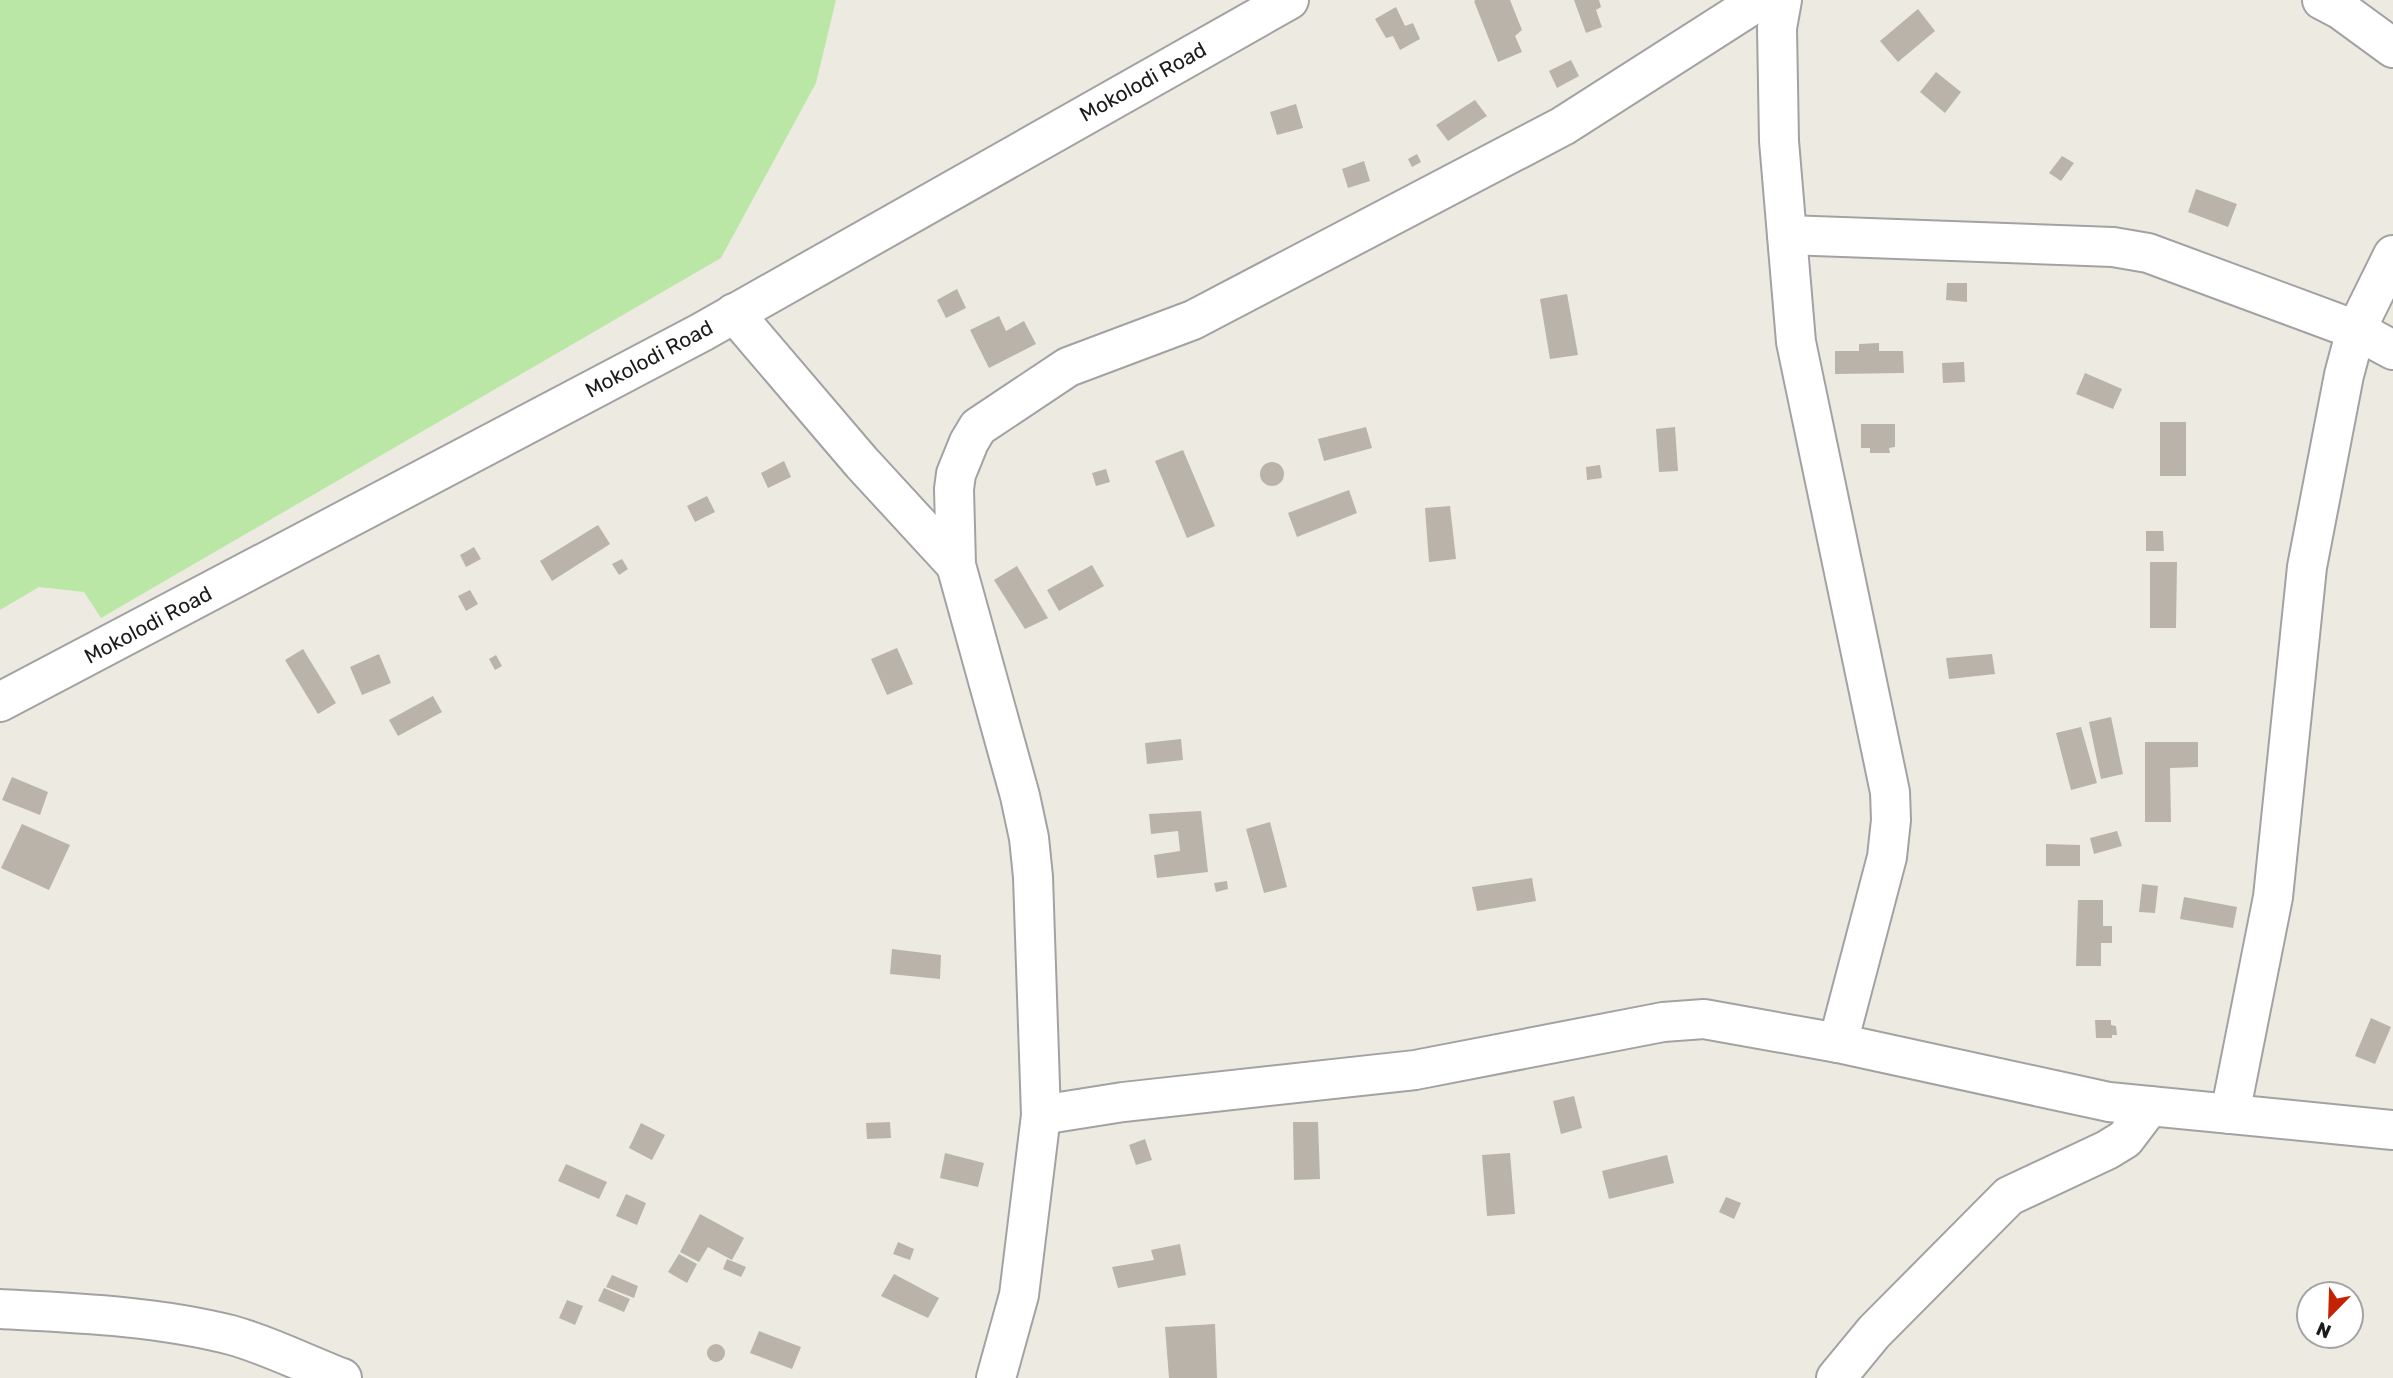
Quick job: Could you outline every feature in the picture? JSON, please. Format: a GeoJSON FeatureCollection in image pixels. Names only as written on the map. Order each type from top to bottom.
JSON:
{"type":"FeatureCollection","features":[{"type":"Feature","properties":{"kind":"street","name":"Mokolodi Road"},"geometry":{"type":"LineString","coordinates":[[0,702],[702,332],[1289,0]]}},
{"type":"Feature","properties":{"kind":"street"},"geometry":{"type":"LineString","coordinates":[[996,1378],[1019,1295],[1041,1115],[1033,877],[1029,838],[1020,796],[956,565],[954,489],[966,450],[978,427],[1068,367],[1193,320],[1563,126],[1760,0]]}},
{"type":"Feature","properties":{"kind":"street"},"geometry":{"type":"LineString","coordinates":[[1782,0],[1777,28],[1779,141],[1796,342],[1890,792],[1891,820],[1887,857],[1838,1043]]}},
{"type":"Feature","properties":{"kind":"street"},"geometry":{"type":"LineString","coordinates":[[2322,0],[2341,10],[2393,48]]}},
{"type":"Feature","properties":{"kind":"street"},"geometry":{"type":"LineString","coordinates":[[1787,236],[2113,247],[2137,251],[2172,261],[2356,330],[2393,350]]}},
{"type":"Feature","properties":{"kind":"street"},"geometry":{"type":"LineString","coordinates":[[2230,1114],[2273,897],[2307,567],[2343,375],[2356,330],[2393,255]]}},
{"type":"Feature","properties":{"kind":"street"},"geometry":{"type":"LineString","coordinates":[[734,313],[862,463],[956,565]]}},
{"type":"Feature","properties":{"kind":"street"},"geometry":{"type":"LineString","coordinates":[[1041,1115],[1122,1101],[1415,1070],[1663,1022],[1704,1019],[1838,1043],[2109,1102],[2393,1130]]}},
{"type":"Feature","properties":{"kind":"street"},"geometry":{"type":"LineString","coordinates":[[1836,1378],[1874,1332],[2010,1196],[2126,1139],[2150,1106]]}},
{"type":"Feature","properties":{"kind":"street"},"geometry":{"type":"LineString","coordinates":[[0,1309],[142,1319],[202,1329],[234,1336],[342,1378]]}},
{"type":"Feature","properties":{"kind":"green space"},"geometry":{"type":"Polygon","coordinates":[[[0,0],[836,0],[816,83],[721,258],[101,618],[84,592],[39,587],[0,610],[0,0]]]}},
{"type":"Feature","properties":{"kind":"building"},"geometry":{"type":"Polygon","coordinates":[[[1510,0],[1522,30],[1515,36],[1522,52],[1498,62],[1474,1],[1510,0]]]}},
{"type":"Feature","properties":{"kind":"building"},"geometry":{"type":"Polygon","coordinates":[[[1574,0],[1599,0],[1601,7],[1596,10],[1602,27],[1586,33],[1574,0]]]}},
{"type":"Feature","properties":{"kind":"building"},"geometry":{"type":"Polygon","coordinates":[[[1396,7],[1405,26],[1413,23],[1420,39],[1400,50],[1393,36],[1386,38],[1375,19],[1396,7]]]}},
{"type":"Feature","properties":{"kind":"building"},"geometry":{"type":"Polygon","coordinates":[[[1918,9],[1935,31],[1898,62],[1880,41],[1918,9]]]}},
{"type":"Feature","properties":{"kind":"building"},"geometry":{"type":"Polygon","coordinates":[[[1571,60],[1579,76],[1557,88],[1549,71],[1571,60]]]}},
{"type":"Feature","properties":{"kind":"building"},"geometry":{"type":"Polygon","coordinates":[[[1936,72],[1961,92],[1945,113],[1920,92],[1936,72]]]}},
{"type":"Feature","properties":{"kind":"building"},"geometry":{"type":"Polygon","coordinates":[[[1475,100],[1487,116],[1448,141],[1436,125],[1475,100]]]}},
{"type":"Feature","properties":{"kind":"building"},"geometry":{"type":"Polygon","coordinates":[[[1296,104],[1303,128],[1277,135],[1270,112],[1296,104]]]}},
{"type":"Feature","properties":{"kind":"building"},"geometry":{"type":"Polygon","coordinates":[[[1417,154],[1421,162],[1412,167],[1408,159],[1417,154]]]}},
{"type":"Feature","properties":{"kind":"building"},"geometry":{"type":"Polygon","coordinates":[[[2062,156],[2074,163],[2061,181],[2049,173],[2062,156]]]}},
{"type":"Feature","properties":{"kind":"building"},"geometry":{"type":"Polygon","coordinates":[[[1364,161],[1370,181],[1348,188],[1342,169],[1364,161]]]}},
{"type":"Feature","properties":{"kind":"building"},"geometry":{"type":"Polygon","coordinates":[[[2196,189],[2237,204],[2228,227],[2188,212],[2196,189]]]}},
{"type":"Feature","properties":{"kind":"building"},"geometry":{"type":"Polygon","coordinates":[[[1947,283],[1967,283],[1967,302],[1946,300],[1947,283]]]}},
{"type":"Feature","properties":{"kind":"building"},"geometry":{"type":"Polygon","coordinates":[[[957,289],[966,308],[946,318],[937,300],[957,289]]]}},
{"type":"Feature","properties":{"kind":"building"},"geometry":{"type":"Polygon","coordinates":[[[1567,294],[1578,355],[1550,359],[1540,299],[1567,294]]]}},
{"type":"Feature","properties":{"kind":"building"},"geometry":{"type":"Polygon","coordinates":[[[999,316],[1006,331],[1024,321],[1036,344],[989,368],[970,330],[999,316]]]}},
{"type":"Feature","properties":{"kind":"building"},"geometry":{"type":"Polygon","coordinates":[[[1879,343],[1879,351],[1903,351],[1904,373],[1835,374],[1835,351],[1859,351],[1859,344],[1879,343]]]}},
{"type":"Feature","properties":{"kind":"building"},"geometry":{"type":"Polygon","coordinates":[[[1964,362],[1965,382],[1943,383],[1942,363],[1964,362]]]}},
{"type":"Feature","properties":{"kind":"building"},"geometry":{"type":"Polygon","coordinates":[[[2085,373],[2122,389],[2113,409],[2076,394],[2085,373]]]}},
{"type":"Feature","properties":{"kind":"building"},"geometry":{"type":"Polygon","coordinates":[[[2160,422],[2186,422],[2186,476],[2160,476],[2160,422]]]}},
{"type":"Feature","properties":{"kind":"building"},"geometry":{"type":"Polygon","coordinates":[[[1861,424],[1895,424],[1895,447],[1889,448],[1890,453],[1870,453],[1870,448],[1861,448],[1861,424]]]}},
{"type":"Feature","properties":{"kind":"building"},"geometry":{"type":"Polygon","coordinates":[[[1366,427],[1372,448],[1324,461],[1318,439],[1366,427]]]}},
{"type":"Feature","properties":{"kind":"building"},"geometry":{"type":"Polygon","coordinates":[[[1675,427],[1678,471],[1659,472],[1656,429],[1675,427]]]}},
{"type":"Feature","properties":{"kind":"building"},"geometry":{"type":"Polygon","coordinates":[[[1183,450],[1215,526],[1187,538],[1155,461],[1183,450]]]}},
{"type":"Feature","properties":{"kind":"building"},"geometry":{"type":"Polygon","coordinates":[[[784,461],[791,477],[768,488],[761,473],[784,461]]]}},
{"type":"Feature","properties":{"kind":"building"},"geometry":{"type":"Polygon","coordinates":[[[1272,462],[1281,465],[1284,474],[1281,483],[1272,486],[1263,483],[1260,474],[1263,465],[1272,462]]]}},
{"type":"Feature","properties":{"kind":"building"},"geometry":{"type":"Polygon","coordinates":[[[1600,465],[1602,478],[1587,480],[1586,467],[1600,465]]]}},
{"type":"Feature","properties":{"kind":"building"},"geometry":{"type":"Polygon","coordinates":[[[1106,469],[1110,482],[1096,486],[1092,473],[1106,469]]]}},
{"type":"Feature","properties":{"kind":"building"},"geometry":{"type":"Polygon","coordinates":[[[1349,490],[1357,513],[1297,537],[1288,513],[1349,490]]]}},
{"type":"Feature","properties":{"kind":"building"},"geometry":{"type":"Polygon","coordinates":[[[707,496],[715,512],[695,522],[687,506],[707,496]]]}},
{"type":"Feature","properties":{"kind":"building"},"geometry":{"type":"Polygon","coordinates":[[[1450,506],[1456,559],[1429,562],[1425,508],[1450,506]]]}},
{"type":"Feature","properties":{"kind":"building"},"geometry":{"type":"Polygon","coordinates":[[[598,525],[610,544],[552,581],[540,561],[598,525]]]}},
{"type":"Feature","properties":{"kind":"building"},"geometry":{"type":"Polygon","coordinates":[[[2146,531],[2163,531],[2164,551],[2146,551],[2146,531]]]}},
{"type":"Feature","properties":{"kind":"building"},"geometry":{"type":"Polygon","coordinates":[[[474,547],[481,559],[466,567],[460,555],[474,547]]]}},
{"type":"Feature","properties":{"kind":"building"},"geometry":{"type":"Polygon","coordinates":[[[622,559],[628,569],[619,575],[612,564],[622,559]]]}},
{"type":"Feature","properties":{"kind":"building"},"geometry":{"type":"Polygon","coordinates":[[[2150,562],[2177,562],[2176,628],[2150,628],[2150,562]]]}},
{"type":"Feature","properties":{"kind":"building"},"geometry":{"type":"Polygon","coordinates":[[[1092,565],[1104,586],[1059,611],[1047,590],[1092,565]]]}},
{"type":"Feature","properties":{"kind":"building"},"geometry":{"type":"Polygon","coordinates":[[[1017,566],[1048,618],[1025,629],[994,580],[1017,566]]]}},
{"type":"Feature","properties":{"kind":"building"},"geometry":{"type":"Polygon","coordinates":[[[470,590],[478,604],[466,611],[458,596],[470,590]]]}},
{"type":"Feature","properties":{"kind":"building"},"geometry":{"type":"Polygon","coordinates":[[[897,648],[913,684],[887,695],[871,659],[897,648]]]}},
{"type":"Feature","properties":{"kind":"building"},"geometry":{"type":"Polygon","coordinates":[[[303,649],[336,703],[318,714],[285,660],[303,649]]]}},
{"type":"Feature","properties":{"kind":"building"},"geometry":{"type":"Polygon","coordinates":[[[379,654],[391,683],[362,695],[350,667],[379,654]]]}},
{"type":"Feature","properties":{"kind":"building"},"geometry":{"type":"Polygon","coordinates":[[[1992,654],[1995,674],[1949,679],[1946,658],[1992,654]]]}},
{"type":"Feature","properties":{"kind":"building"},"geometry":{"type":"Polygon","coordinates":[[[496,655],[502,666],[495,670],[489,659],[496,655]]]}},
{"type":"Feature","properties":{"kind":"building"},"geometry":{"type":"Polygon","coordinates":[[[433,696],[442,712],[398,736],[389,720],[433,696]]]}},
{"type":"Feature","properties":{"kind":"building"},"geometry":{"type":"Polygon","coordinates":[[[2111,717],[2123,774],[2101,779],[2089,722],[2111,717]]]}},
{"type":"Feature","properties":{"kind":"building"},"geometry":{"type":"Polygon","coordinates":[[[2081,727],[2097,783],[2071,790],[2056,733],[2081,727]]]}},
{"type":"Feature","properties":{"kind":"building"},"geometry":{"type":"Polygon","coordinates":[[[1181,739],[1183,760],[1147,764],[1145,743],[1181,739]]]}},
{"type":"Feature","properties":{"kind":"building"},"geometry":{"type":"Polygon","coordinates":[[[2145,742],[2198,742],[2198,767],[2170,768],[2171,822],[2145,822],[2145,742]]]}},
{"type":"Feature","properties":{"kind":"building"},"geometry":{"type":"Polygon","coordinates":[[[12,777],[48,792],[40,815],[2,800],[12,777]]]}},
{"type":"Feature","properties":{"kind":"building"},"geometry":{"type":"Polygon","coordinates":[[[1201,811],[1208,872],[1157,878],[1154,855],[1180,851],[1178,831],[1151,834],[1149,814],[1201,811]]]}},
{"type":"Feature","properties":{"kind":"building"},"geometry":{"type":"Polygon","coordinates":[[[1270,822],[1287,887],[1264,893],[1246,829],[1270,822]]]}},
{"type":"Feature","properties":{"kind":"building"},"geometry":{"type":"Polygon","coordinates":[[[22,824],[70,845],[49,890],[1,868],[22,824]]]}},
{"type":"Feature","properties":{"kind":"building"},"geometry":{"type":"Polygon","coordinates":[[[2117,831],[2122,846],[2094,854],[2090,838],[2117,831]]]}},
{"type":"Feature","properties":{"kind":"building"},"geometry":{"type":"Polygon","coordinates":[[[2046,844],[2080,845],[2080,866],[2046,866],[2046,844]]]}},
{"type":"Feature","properties":{"kind":"building"},"geometry":{"type":"Polygon","coordinates":[[[1532,878],[1536,901],[1477,911],[1472,887],[1532,878]]]}},
{"type":"Feature","properties":{"kind":"building"},"geometry":{"type":"Polygon","coordinates":[[[1227,881],[1228,889],[1216,892],[1214,883],[1227,881]]]}},
{"type":"Feature","properties":{"kind":"building"},"geometry":{"type":"Polygon","coordinates":[[[2142,884],[2158,886],[2155,913],[2139,912],[2142,884]]]}},
{"type":"Feature","properties":{"kind":"building"},"geometry":{"type":"Polygon","coordinates":[[[2184,897],[2237,907],[2233,928],[2180,919],[2184,897]]]}},
{"type":"Feature","properties":{"kind":"building"},"geometry":{"type":"Polygon","coordinates":[[[2078,900],[2103,900],[2103,926],[2112,926],[2112,943],[2101,943],[2101,966],[2076,966],[2078,900]]]}},
{"type":"Feature","properties":{"kind":"building"},"geometry":{"type":"Polygon","coordinates":[[[892,949],[941,955],[940,979],[890,974],[892,949]]]}},
{"type":"Feature","properties":{"kind":"building"},"geometry":{"type":"Polygon","coordinates":[[[2371,1018],[2391,1027],[2375,1064],[2355,1056],[2371,1018]]]}},
{"type":"Feature","properties":{"kind":"building"},"geometry":{"type":"Polygon","coordinates":[[[2095,1020],[2111,1020],[2111,1025],[2116,1026],[2117,1035],[2112,1035],[2112,1038],[2096,1038],[2095,1020]]]}},
{"type":"Feature","properties":{"kind":"building"},"geometry":{"type":"Polygon","coordinates":[[[1574,1096],[1582,1128],[1561,1134],[1553,1101],[1574,1096]]]}},
{"type":"Feature","properties":{"kind":"building"},"geometry":{"type":"Polygon","coordinates":[[[890,1122],[891,1138],[867,1139],[866,1123],[890,1122]]]}},
{"type":"Feature","properties":{"kind":"building"},"geometry":{"type":"Polygon","coordinates":[[[1293,1122],[1318,1122],[1320,1179],[1294,1180],[1293,1122]]]}},
{"type":"Feature","properties":{"kind":"building"},"geometry":{"type":"Polygon","coordinates":[[[641,1123],[665,1135],[652,1160],[629,1148],[641,1123]]]}},
{"type":"Feature","properties":{"kind":"building"},"geometry":{"type":"Polygon","coordinates":[[[1145,1139],[1152,1160],[1136,1165],[1129,1145],[1145,1139]]]}},
{"type":"Feature","properties":{"kind":"building"},"geometry":{"type":"Polygon","coordinates":[[[945,1153],[984,1163],[978,1187],[940,1178],[945,1153]]]}},
{"type":"Feature","properties":{"kind":"building"},"geometry":{"type":"Polygon","coordinates":[[[1510,1153],[1515,1214],[1487,1216],[1482,1155],[1510,1153]]]}},
{"type":"Feature","properties":{"kind":"building"},"geometry":{"type":"Polygon","coordinates":[[[1667,1155],[1674,1183],[1609,1199],[1602,1171],[1667,1155]]]}},
{"type":"Feature","properties":{"kind":"building"},"geometry":{"type":"Polygon","coordinates":[[[566,1164],[607,1182],[599,1199],[558,1181],[566,1164]]]}},
{"type":"Feature","properties":{"kind":"building"},"geometry":{"type":"Polygon","coordinates":[[[626,1194],[646,1203],[637,1225],[616,1216],[626,1194]]]}},
{"type":"Feature","properties":{"kind":"building"},"geometry":{"type":"Polygon","coordinates":[[[1726,1197],[1741,1203],[1734,1219],[1719,1212],[1726,1197]]]}},
{"type":"Feature","properties":{"kind":"building"},"geometry":{"type":"Polygon","coordinates":[[[700,1214],[744,1238],[732,1260],[708,1247],[699,1262],[680,1252],[700,1214]]]}},
{"type":"Feature","properties":{"kind":"building"},"geometry":{"type":"Polygon","coordinates":[[[898,1242],[914,1249],[910,1260],[893,1254],[898,1242]]]}},
{"type":"Feature","properties":{"kind":"building"},"geometry":{"type":"Polygon","coordinates":[[[1180,1244],[1186,1275],[1118,1288],[1112,1267],[1154,1260],[1151,1250],[1180,1244]]]}},
{"type":"Feature","properties":{"kind":"building"},"geometry":{"type":"Polygon","coordinates":[[[679,1254],[697,1264],[687,1283],[668,1272],[679,1254]]]}},
{"type":"Feature","properties":{"kind":"building"},"geometry":{"type":"Polygon","coordinates":[[[727,1259],[746,1267],[741,1277],[723,1269],[727,1259]]]}},
{"type":"Feature","properties":{"kind":"building"},"geometry":{"type":"Polygon","coordinates":[[[894,1274],[939,1298],[928,1318],[881,1296],[894,1274]]]}},
{"type":"Feature","properties":{"kind":"building"},"geometry":{"type":"Polygon","coordinates":[[[612,1275],[638,1286],[634,1298],[606,1287],[612,1275]]]}},
{"type":"Feature","properties":{"kind":"building"},"geometry":{"type":"Polygon","coordinates":[[[604,1288],[630,1299],[624,1312],[598,1301],[604,1288]]]}},
{"type":"Feature","properties":{"kind":"building"},"geometry":{"type":"Polygon","coordinates":[[[567,1300],[583,1306],[575,1325],[559,1318],[567,1300]]]}},
{"type":"Feature","properties":{"kind":"building"},"geometry":{"type":"Polygon","coordinates":[[[1215,1324],[1217,1378],[1169,1378],[1165,1327],[1215,1324]]]}},
{"type":"Feature","properties":{"kind":"building"},"geometry":{"type":"Polygon","coordinates":[[[759,1331],[801,1347],[792,1369],[750,1353],[759,1331]]]}},
{"type":"Feature","properties":{"kind":"building"},"geometry":{"type":"Polygon","coordinates":[[[716,1344],[722,1347],[725,1353],[722,1359],[716,1362],[710,1359],[707,1353],[710,1347],[716,1344]]]}}]}
